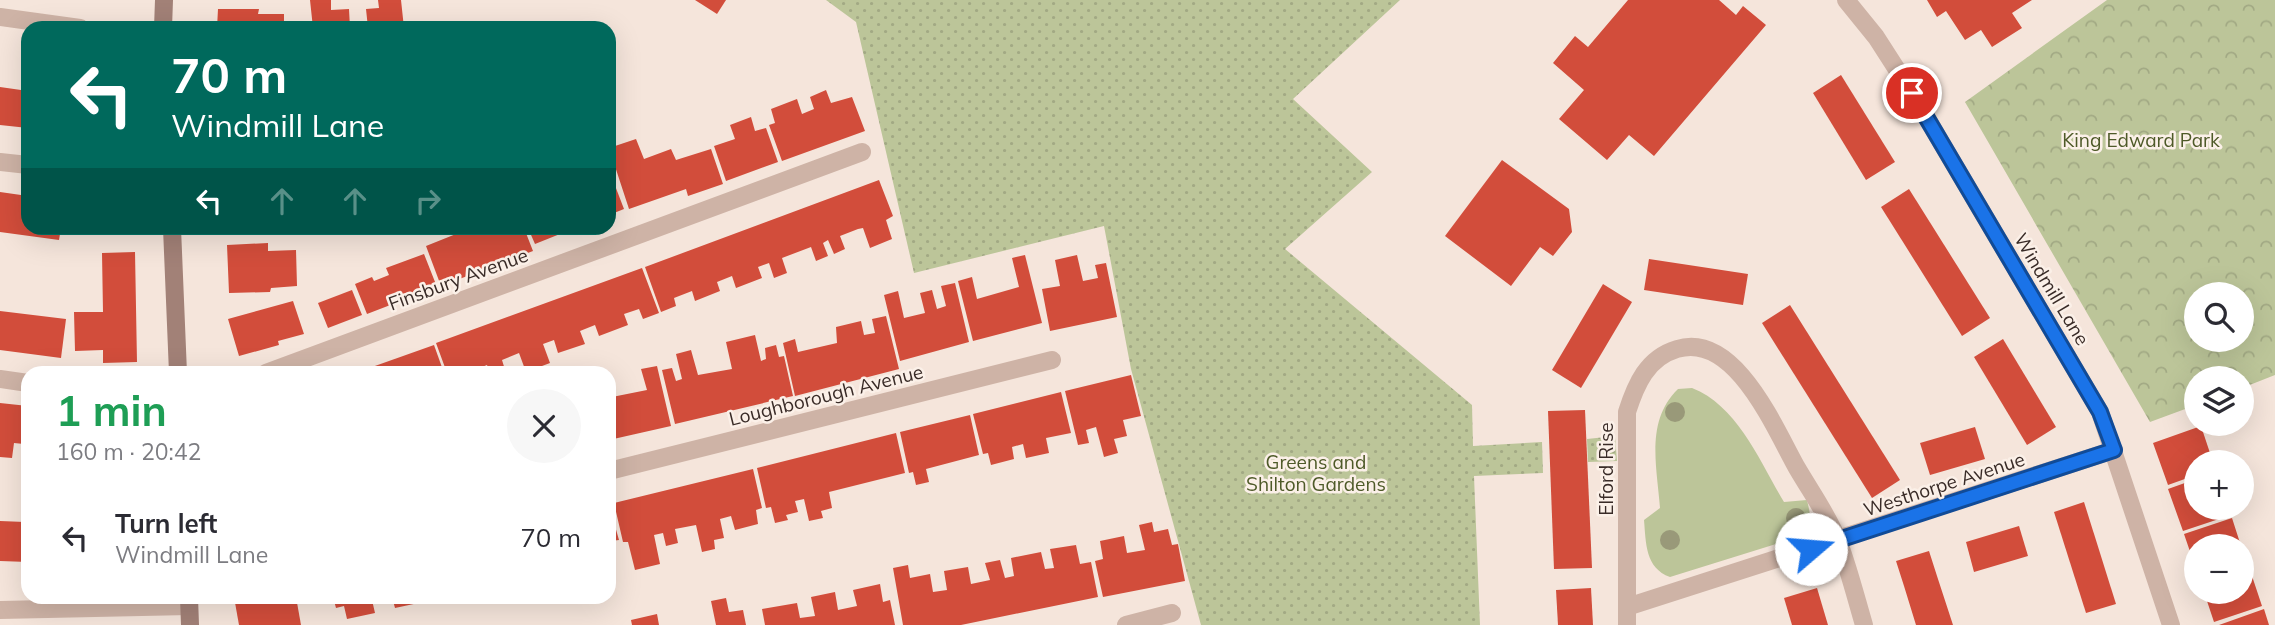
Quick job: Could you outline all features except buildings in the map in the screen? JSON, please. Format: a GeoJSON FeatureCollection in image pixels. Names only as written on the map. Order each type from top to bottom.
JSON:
{"type":"FeatureCollection","features":[{"type":"Feature","properties":{"kind":"street"},"geometry":{"type":"LineString","coordinates":[[163,21],[164,0]]}},
{"type":"Feature","properties":{"kind":"street","name":"Windmill Lane"},"geometry":{"type":"LineString","coordinates":[[1846,0],[1876,37],[2100,412],[2171,625]]}},
{"type":"Feature","properties":{"kind":"street"},"geometry":{"type":"LineString","coordinates":[[0,17],[29,21]]}},
{"type":"Feature","properties":{"kind":"street","name":"Finsbury Avenue"},"geometry":{"type":"LineString","coordinates":[[285,366],[862,152]]}},
{"type":"Feature","properties":{"kind":"street"},"geometry":{"type":"LineString","coordinates":[[0,162],[21,164]]}},
{"type":"Feature","properties":{"kind":"street"},"geometry":{"type":"LineString","coordinates":[[172,235],[178,366]]}},
{"type":"Feature","properties":{"kind":"street","name":"Elford Rise"},"geometry":{"type":"LineString","coordinates":[[1627,616],[1627,412],[1636,385],[1659,355],[1683,347],[1706,349],[1728,361],[1754,390],[1838,541],[1864,625]]}},
{"type":"Feature","properties":{"kind":"street","name":"Loughborough Avenue"},"geometry":{"type":"LineString","coordinates":[[616,469],[1052,360]]}},
{"type":"Feature","properties":{"kind":"street"},"geometry":{"type":"LineString","coordinates":[[0,379],[21,382]]}},
{"type":"Feature","properties":{"kind":"street","name":"Westhorpe Avenue"},"geometry":{"type":"LineString","coordinates":[[1627,616],[1838,541],[2114,450]]}},
{"type":"Feature","properties":{"kind":"street"},"geometry":{"type":"LineString","coordinates":[[0,610],[126,604]]}},
{"type":"Feature","properties":{"kind":"street"},"geometry":{"type":"LineString","coordinates":[[189,604],[190,625]]}},
{"type":"Feature","properties":{"kind":"street"},"geometry":{"type":"LineString","coordinates":[[1126,625],[1172,614]]}},
{"type":"Feature","properties":{"kind":"green space","name":"Greens and Shilton Gardens"},"geometry":{"type":"Polygon","coordinates":[[[826,0],[1400,0],[1293,99],[1372,172],[1285,249],[1472,405],[1473,446],[1542,442],[1543,473],[1474,476],[1480,625],[1201,625],[1131,369],[1104,226],[914,273],[856,22],[826,0]]]}},
{"type":"Feature","properties":{"kind":"green space","name":"King Edward Park"},"geometry":{"type":"Polygon","coordinates":[[[2107,0],[2275,0],[2275,375],[2254,383],[2254,366],[2184,366],[2184,409],[2150,422],[1965,102],[2107,0]]]}},
{"type":"Feature","properties":{"kind":"green space"},"geometry":{"type":"Polygon","coordinates":[[[1692,388],[1708,396],[1735,421],[1784,502],[1807,500],[1810,521],[1807,529],[1789,540],[1670,577],[1656,568],[1651,561],[1644,520],[1660,508],[1656,445],[1661,415],[1678,389],[1692,388]]]}},
{"type":"Feature","properties":{"kind":"green space"},"geometry":{"type":"Polygon","coordinates":[[[1615,436],[1617,461],[1588,462],[1587,439],[1615,436]]]}},
{"type":"Feature","properties":{"kind":"route"},"geometry":{"type":"LineString","coordinates":[[1811,549],[2114,450],[2100,412],[1912,93]]}}]}
